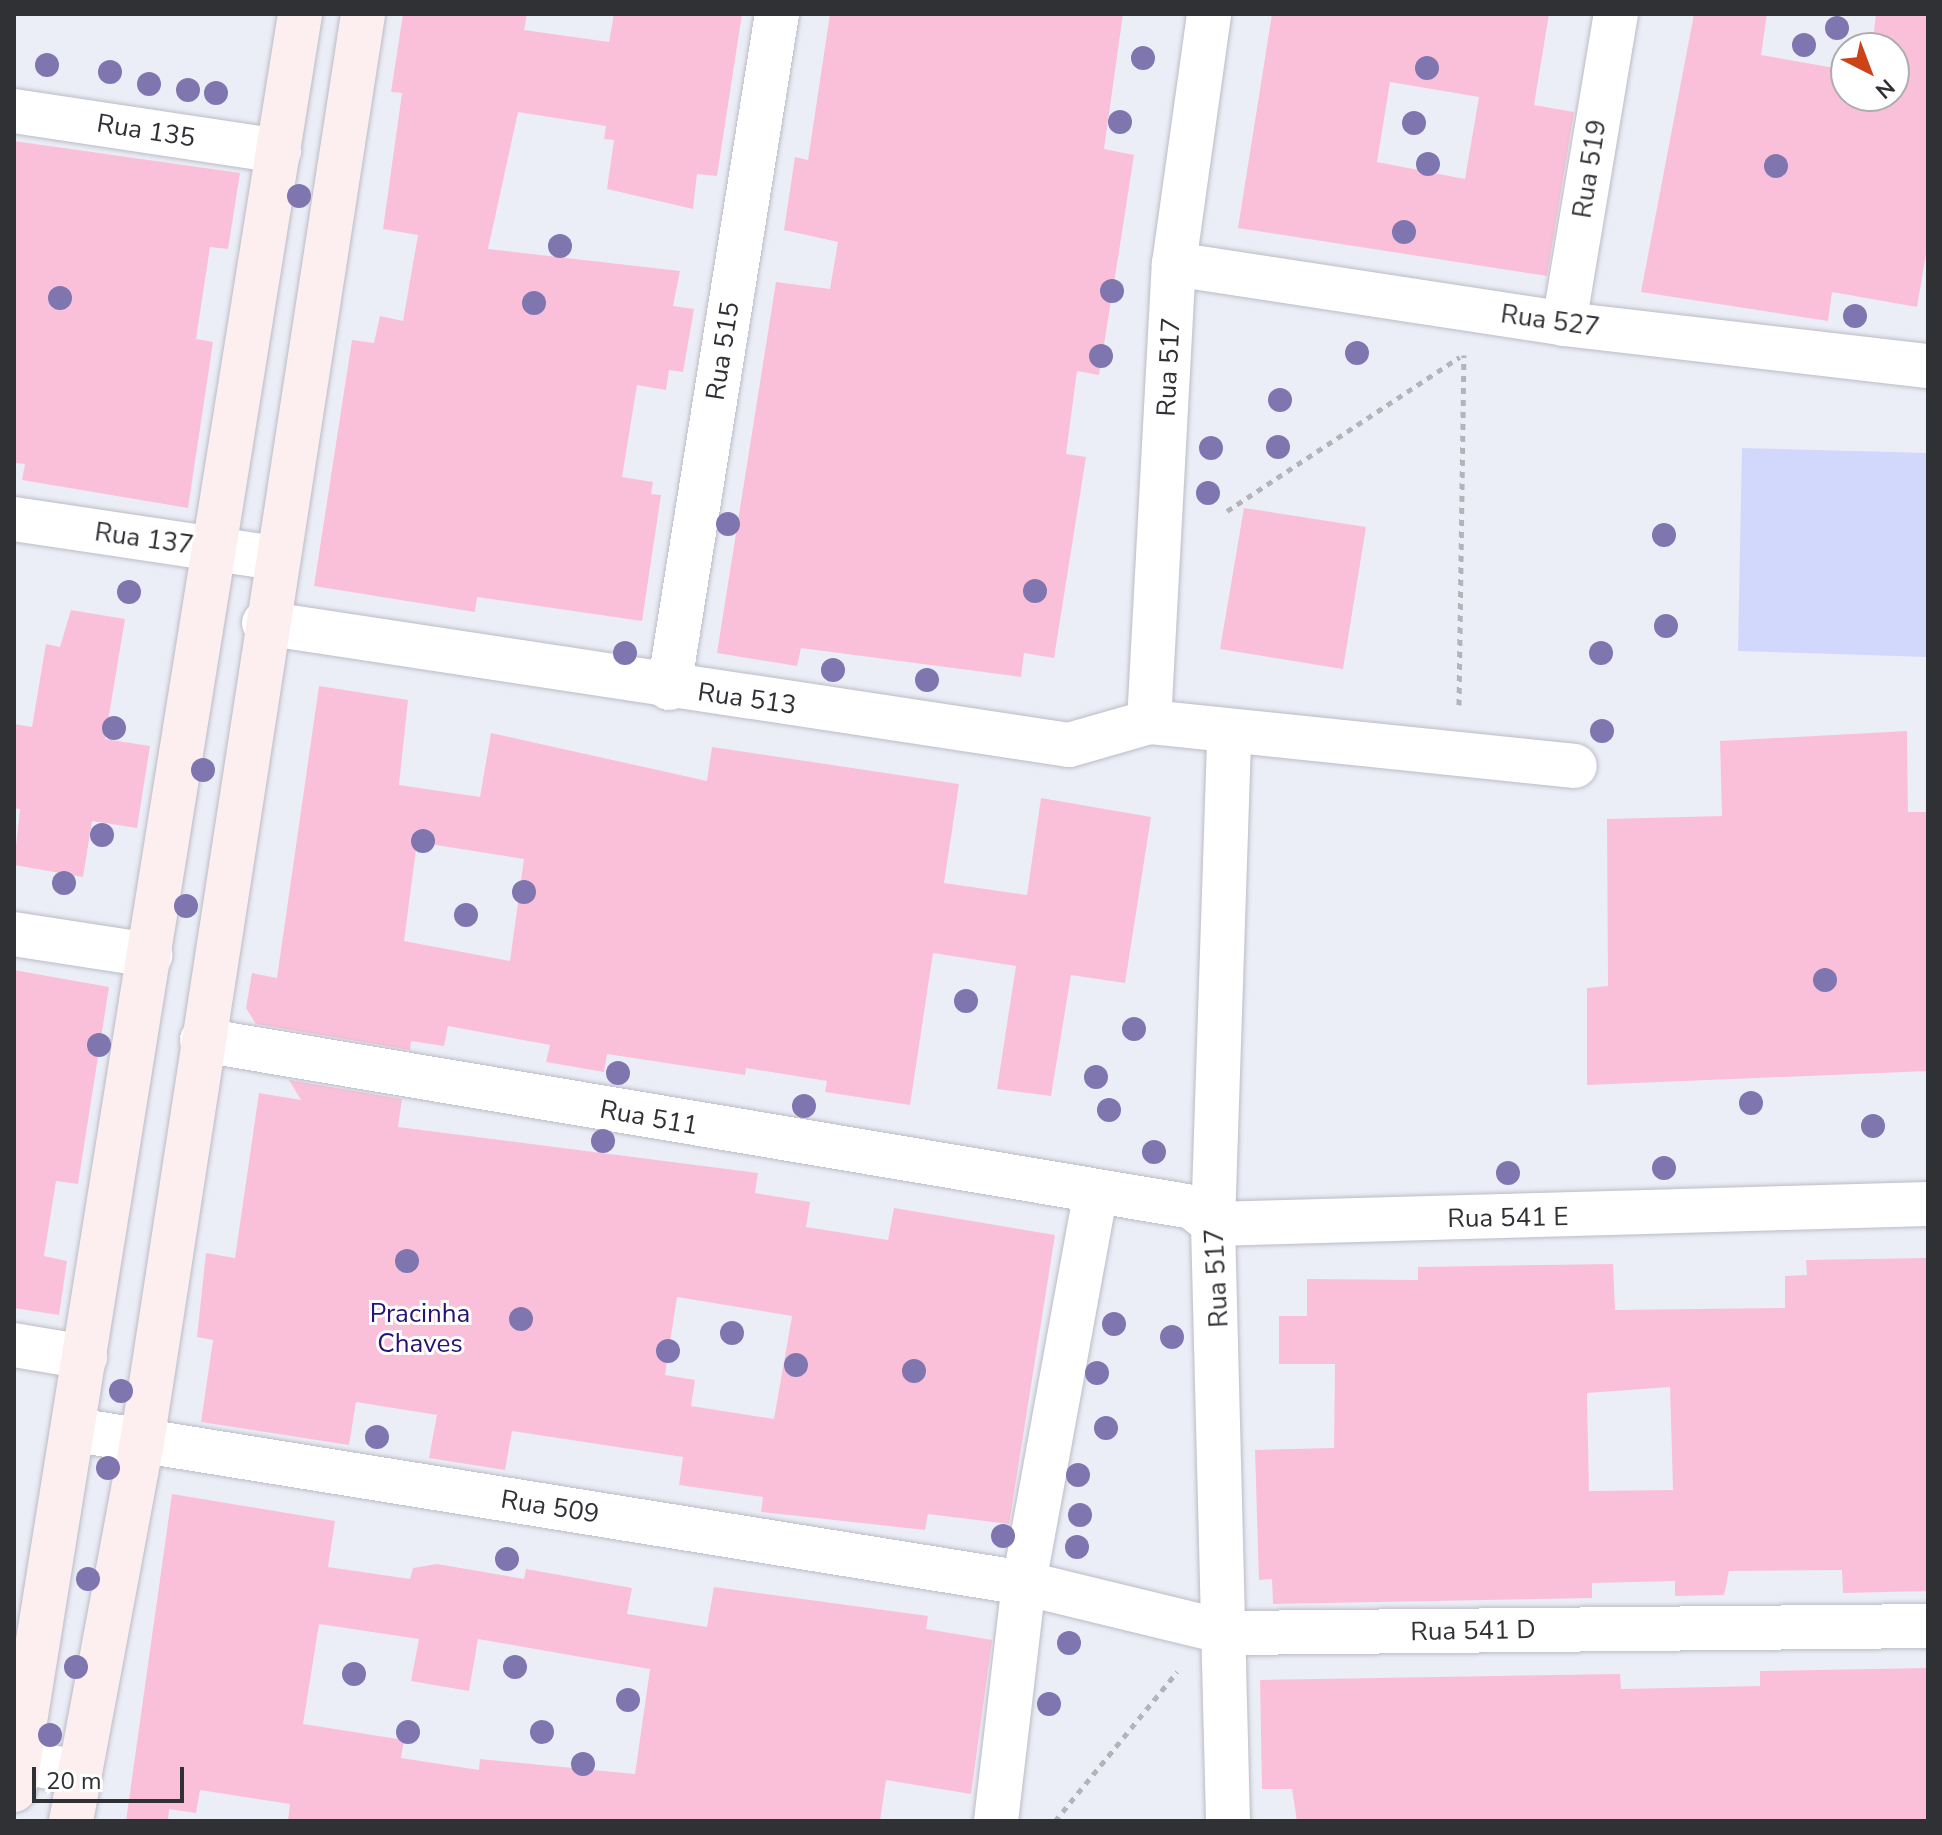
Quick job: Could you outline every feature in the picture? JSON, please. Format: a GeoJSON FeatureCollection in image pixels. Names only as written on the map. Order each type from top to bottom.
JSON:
{"type":"FeatureCollection","features":[{"type":"Feature","properties":{"kind":"street"},"geometry":{"type":"LineString","coordinates":[[80,1772],[16,1771],[76,1430],[211,549],[300,14]]}},
{"type":"Feature","properties":{"kind":"street"},"geometry":{"type":"LineString","coordinates":[[71,1821],[142,1442],[264,623],[363,14]]}},
{"type":"Feature","properties":{"kind":"street","name":"Rua 515"},"geometry":{"type":"LineString","coordinates":[[669,688],[777,14]]}},
{"type":"Feature","properties":{"kind":"street","name":"Rua 517"},"geometry":{"type":"LineString","coordinates":[[1149,722],[1174,264],[1209,14]]}},
{"type":"Feature","properties":{"kind":"street","name":"Rua 519"},"geometry":{"type":"LineString","coordinates":[[1564,324],[1616,14]]}},
{"type":"Feature","properties":{"kind":"street","name":"Rua 135"},"geometry":{"type":"LineString","coordinates":[[14,111],[279,151]]}},
{"type":"Feature","properties":{"kind":"street","name":"Rua 527"},"geometry":{"type":"LineString","coordinates":[[1174,264],[1564,324],[1928,366]]}},
{"type":"Feature","properties":{"kind":"street","name":"Rua 137"},"geometry":{"type":"LineString","coordinates":[[14,519],[275,558]]}},
{"type":"Feature","properties":{"kind":"street","name":"Rua 513"},"geometry":{"type":"LineString","coordinates":[[264,623],[669,688],[1069,745],[1149,722],[1229,736],[1575,766]]}},
{"type":"Feature","properties":{"kind":"street","name":"Rua 517"},"geometry":{"type":"LineString","coordinates":[[1228,1821],[1229,1633],[1213,1224],[1229,736]]}},
{"type":"Feature","properties":{"kind":"street"},"geometry":{"type":"LineString","coordinates":[[14,934],[150,955]]}},
{"type":"Feature","properties":{"kind":"street","name":"Rua 511"},"geometry":{"type":"LineString","coordinates":[[202,1040],[1095,1197]]}},
{"type":"Feature","properties":{"kind":"street"},"geometry":{"type":"LineString","coordinates":[[996,1821],[1024,1583],[1095,1197]]}},
{"type":"Feature","properties":{"kind":"street","name":"Rua 541 E"},"geometry":{"type":"LineString","coordinates":[[1095,1197],[1192,1207],[1213,1224],[1928,1204]]}},
{"type":"Feature","properties":{"kind":"street"},"geometry":{"type":"LineString","coordinates":[[106,1231],[172,1239]]}},
{"type":"Feature","properties":{"kind":"street"},"geometry":{"type":"LineString","coordinates":[[14,1345],[85,1357]]}},
{"type":"Feature","properties":{"kind":"street","name":"Rua 509"},"geometry":{"type":"LineString","coordinates":[[76,1430],[1024,1583]]}},
{"type":"Feature","properties":{"kind":"street","name":"Rua 541 D"},"geometry":{"type":"LineString","coordinates":[[1024,1583],[1229,1633],[1928,1626]]}},
{"type":"Feature","properties":{"kind":"path"},"geometry":{"type":"LineString","coordinates":[[1227,511],[1464,354],[1459,714]]}},
{"type":"Feature","properties":{"kind":"path"},"geometry":{"type":"LineString","coordinates":[[1055,1821],[1158,1686],[1229,1633]]}},
{"type":"Feature","properties":{"kind":"shaded area"},"geometry":{"type":"Polygon","coordinates":[[[1742,448],[1928,453],[1928,657],[1738,651],[1742,448]]]}},
{"type":"Feature","properties":{"kind":"building"},"geometry":{"type":"Polygon","coordinates":[[[403,14],[527,14],[524,30],[609,42],[614,14],[742,14],[717,176],[697,174],[693,209],[607,189],[614,140],[604,139],[606,126],[518,112],[488,249],[680,271],[673,306],[694,309],[683,372],[669,370],[666,390],[637,385],[622,477],[653,482],[651,494],[661,495],[642,621],[477,597],[475,612],[314,586],[352,340],[374,343],[380,316],[403,321],[418,235],[383,229],[402,93],[391,92],[403,14]]]}},
{"type":"Feature","properties":{"kind":"building"},"geometry":{"type":"Polygon","coordinates":[[[830,14],[1123,14],[1104,149],[1134,155],[1099,375],[1077,371],[1066,454],[1086,457],[1054,658],[1024,653],[1021,677],[801,648],[797,666],[717,653],[776,282],[830,289],[838,242],[784,230],[795,157],[808,160],[830,14]]]}},
{"type":"Feature","properties":{"kind":"building"},"geometry":{"type":"Polygon","coordinates":[[[1272,14],[1549,14],[1534,105],[1574,112],[1547,276],[1238,228],[1272,14]],[[1390,82],[1377,162],[1465,179],[1479,97],[1390,82]]]}},
{"type":"Feature","properties":{"kind":"building"},"geometry":{"type":"Polygon","coordinates":[[[1694,14],[1767,14],[1761,55],[1830,67],[1830,112],[1910,112],[1910,32],[1874,32],[1876,14],[1928,14],[1928,242],[1917,307],[1832,292],[1828,321],[1641,292],[1694,14]]]}},
{"type":"Feature","properties":{"kind":"building"},"geometry":{"type":"Polygon","coordinates":[[[14,141],[240,173],[228,249],[210,247],[196,339],[213,342],[188,508],[22,480],[25,464],[14,463],[14,141]]]}},
{"type":"Feature","properties":{"kind":"building"},"geometry":{"type":"Polygon","coordinates":[[[1244,508],[1366,527],[1343,669],[1220,649],[1244,508]]]}},
{"type":"Feature","properties":{"kind":"building"},"geometry":{"type":"Polygon","coordinates":[[[71,610],[125,619],[105,739],[150,746],[137,828],[92,821],[83,877],[14,865],[20,809],[14,808],[14,724],[32,727],[46,644],[60,647],[71,610]]]}},
{"type":"Feature","properties":{"kind":"building"},"geometry":{"type":"Polygon","coordinates":[[[319,686],[408,700],[399,785],[480,797],[491,733],[707,781],[712,747],[959,784],[944,883],[1027,895],[1041,798],[1151,817],[1125,983],[1071,975],[1051,1096],[997,1089],[1016,966],[933,953],[910,1105],[825,1092],[827,1081],[746,1068],[745,1075],[607,1054],[604,1072],[546,1062],[550,1045],[448,1026],[444,1046],[411,1041],[410,1050],[256,1024],[246,1008],[252,973],[277,978],[319,686]],[[417,842],[404,941],[510,961],[524,859],[417,842]]]}},
{"type":"Feature","properties":{"kind":"building"},"geometry":{"type":"Polygon","coordinates":[[[1907,731],[1908,812],[1928,812],[1928,1071],[1587,1085],[1587,988],[1608,986],[1607,819],[1722,816],[1720,741],[1907,731]]]}},
{"type":"Feature","properties":{"kind":"building"},"geometry":{"type":"Polygon","coordinates":[[[14,970],[109,987],[78,1184],[56,1181],[44,1256],[67,1261],[59,1315],[14,1308],[14,970]]]}},
{"type":"Feature","properties":{"kind":"building"},"geometry":{"type":"Polygon","coordinates":[[[289,1080],[402,1099],[398,1127],[758,1173],[755,1193],[810,1202],[806,1227],[888,1240],[894,1208],[1055,1235],[1009,1524],[928,1514],[925,1530],[761,1512],[763,1497],[679,1485],[683,1457],[512,1431],[505,1470],[429,1458],[437,1415],[356,1402],[349,1445],[201,1422],[213,1340],[197,1337],[206,1253],[235,1258],[259,1093],[301,1100],[289,1080]],[[677,1297],[665,1375],[695,1380],[691,1406],[774,1419],[792,1316],[677,1297]]]}},
{"type":"Feature","properties":{"kind":"building"},"geometry":{"type":"Polygon","coordinates":[[[1928,1258],[1928,1591],[1843,1593],[1842,1570],[1729,1571],[1724,1595],[1675,1596],[1675,1581],[1592,1583],[1592,1598],[1273,1604],[1272,1579],[1259,1580],[1255,1450],[1334,1448],[1335,1364],[1279,1364],[1279,1316],[1307,1316],[1307,1279],[1418,1280],[1418,1267],[1613,1264],[1615,1310],[1785,1308],[1785,1276],[1807,1275],[1806,1260],[1928,1258]],[[1670,1387],[1587,1393],[1589,1491],[1673,1490],[1670,1387]]]}},
{"type":"Feature","properties":{"kind":"building"},"geometry":{"type":"Polygon","coordinates":[[[172,1494],[335,1521],[328,1567],[410,1579],[413,1568],[437,1564],[524,1579],[526,1569],[632,1588],[627,1614],[707,1627],[714,1587],[928,1616],[926,1629],[992,1640],[971,1794],[886,1780],[880,1821],[288,1821],[290,1804],[200,1790],[196,1813],[169,1809],[168,1821],[126,1821],[172,1494]],[[319,1624],[303,1724],[404,1740],[401,1758],[479,1770],[480,1759],[635,1774],[650,1669],[478,1639],[469,1691],[411,1681],[419,1639],[319,1624]]]}},
{"type":"Feature","properties":{"kind":"building"},"geometry":{"type":"Polygon","coordinates":[[[1927,1668],[1928,1821],[1297,1821],[1292,1789],[1262,1789],[1260,1680],[1620,1674],[1621,1689],[1760,1686],[1760,1671],[1927,1668]]]}},
{"type":"Feature","properties":{"kind":"park label","name":"Pracinha Chaves"},"geometry":{"type":"Point","coordinates":[420,1329]}}]}
